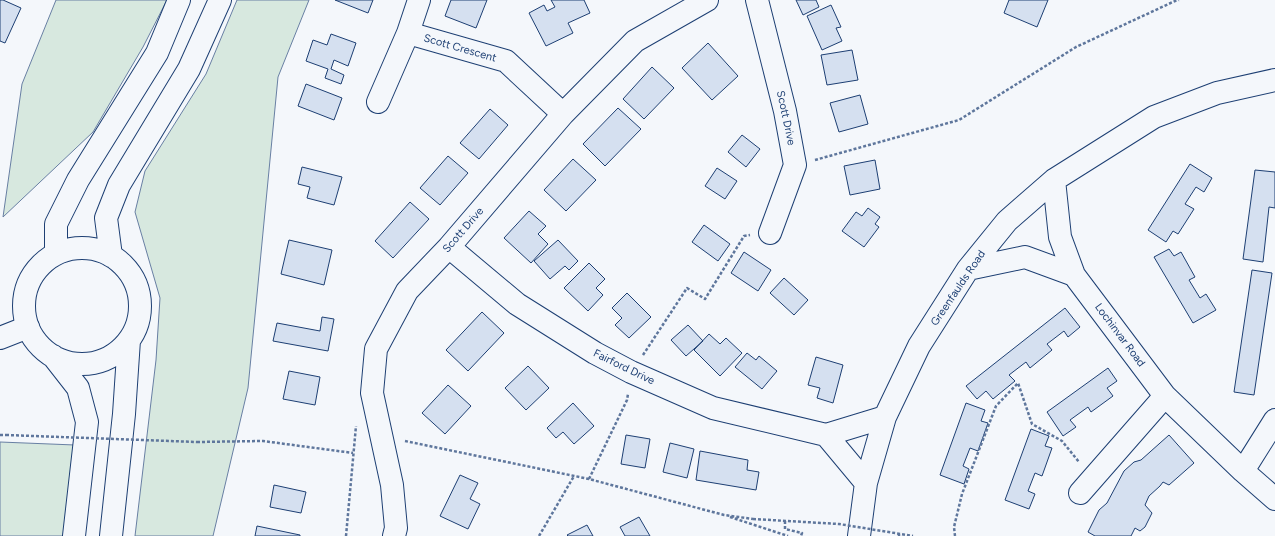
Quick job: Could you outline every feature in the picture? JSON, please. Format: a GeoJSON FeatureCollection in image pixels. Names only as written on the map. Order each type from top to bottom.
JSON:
{"type":"FeatureCollection","features":[{"type":"Feature","properties":{"kind":"street"},"geometry":{"type":"LineString","coordinates":[[56,254],[56,224],[78,180],[157,53],[179,0]]}},
{"type":"Feature","properties":{"kind":"street"},"geometry":{"type":"LineString","coordinates":[[110,256],[106,218],[119,185],[188,69],[220,0]]}},
{"type":"Feature","properties":{"kind":"street"},"geometry":{"type":"LineString","coordinates":[[378,102],[408,33],[419,0]]}},
{"type":"Feature","properties":{"kind":"street","name":"Scott Drive"},"geometry":{"type":"LineString","coordinates":[[394,536],[396,528],[392,485],[372,393],[376,349],[407,291],[449,246],[564,114],[635,41],[707,0]]}},
{"type":"Feature","properties":{"kind":"street","name":"Scott Drive"},"geometry":{"type":"LineString","coordinates":[[757,0],[785,111],[795,165]]}},
{"type":"Feature","properties":{"kind":"street","name":"Scott Crescent"},"geometry":{"type":"LineString","coordinates":[[408,33],[506,61],[564,114]]}},
{"type":"Feature","properties":{"kind":"street","name":"Greenfaulds Road"},"geometry":{"type":"LineString","coordinates":[[859,536],[866,483],[885,417],[919,346],[968,269],[1007,221],[1054,180],[1154,117],[1216,93],[1275,80]]}},
{"type":"Feature","properties":{"kind":"street"},"geometry":{"type":"LineString","coordinates":[[770,233],[795,165]]}},
{"type":"Feature","properties":{"kind":"street","name":"Lochinvar Road"},"geometry":{"type":"LineString","coordinates":[[1054,180],[1060,237],[1074,275],[1165,396],[1243,471],[1275,499]]}},
{"type":"Feature","properties":{"kind":"street","name":"Fairford Drive"},"geometry":{"type":"LineString","coordinates":[[449,246],[517,304],[595,353],[631,372],[713,408],[826,435]]}},
{"type":"Feature","properties":{"kind":"street"},"geometry":{"type":"LineString","coordinates":[[53,356],[69,363],[86,364],[102,360],[117,352],[129,340],[137,325],[140,310],[138,294],[133,279],[123,266],[110,256],[93,249],[74,249],[56,254],[42,264],[31,278],[25,293],[24,310],[28,327],[38,344],[53,356],[78,388],[87,422],[74,536]]}},
{"type":"Feature","properties":{"kind":"street"},"geometry":{"type":"LineString","coordinates":[[968,269],[1025,257],[1074,275]]}},
{"type":"Feature","properties":{"kind":"street"},"geometry":{"type":"LineString","coordinates":[[0,338],[28,327]]}},
{"type":"Feature","properties":{"kind":"street"},"geometry":{"type":"LineString","coordinates":[[111,536],[124,414],[129,340]]}},
{"type":"Feature","properties":{"kind":"street"},"geometry":{"type":"LineString","coordinates":[[1087,485],[1165,396]]}},
{"type":"Feature","properties":{"kind":"street"},"geometry":{"type":"LineString","coordinates":[[866,483],[826,435],[885,417]]}},
{"type":"Feature","properties":{"kind":"street"},"geometry":{"type":"LineString","coordinates":[[1243,471],[1275,420]]}},
{"type":"Feature","properties":{"kind":"path"},"geometry":{"type":"LineString","coordinates":[[795,165],[959,120],[1076,47],[1179,0]]}},
{"type":"Feature","properties":{"kind":"path"},"geometry":{"type":"LineString","coordinates":[[589,479],[628,400],[631,372],[687,288],[705,299],[744,236],[770,233]]}},
{"type":"Feature","properties":{"kind":"path"},"geometry":{"type":"LineString","coordinates":[[955,536],[954,527],[962,494],[996,406],[1018,383],[1032,424],[1062,440],[1087,485]]}},
{"type":"Feature","properties":{"kind":"path"},"geometry":{"type":"LineString","coordinates":[[346,536],[355,433],[418,443],[589,479],[724,515],[788,536]]}},
{"type":"Feature","properties":{"kind":"path"},"geometry":{"type":"LineString","coordinates":[[0,435],[197,442],[263,441],[353,453]]}},
{"type":"Feature","properties":{"kind":"path"},"geometry":{"type":"LineString","coordinates":[[539,536],[574,476]]}},
{"type":"Feature","properties":{"kind":"path"},"geometry":{"type":"LineString","coordinates":[[724,515],[753,519],[839,524],[912,536]]}},
{"type":"Feature","properties":{"kind":"path"},"geometry":{"type":"LineString","coordinates":[[785,521],[785,529],[802,533],[801,536]]}},
{"type":"Feature","properties":{"kind":"shaded area"},"geometry":{"type":"Polygon","coordinates":[[[56,0],[167,0],[143,47],[93,132],[3,217],[22,84],[56,0]]]}},
{"type":"Feature","properties":{"kind":"shaded area"},"geometry":{"type":"Polygon","coordinates":[[[237,0],[309,0],[278,77],[248,388],[213,536],[135,536],[156,360],[160,298],[135,212],[145,171],[206,74],[237,0]]]}},
{"type":"Feature","properties":{"kind":"shaded area"},"geometry":{"type":"Polygon","coordinates":[[[0,442],[75,445],[65,536],[0,536],[0,442]]]}},
{"type":"Feature","properties":{"kind":"building"},"geometry":{"type":"Polygon","coordinates":[[[0,0],[21,8],[5,43],[0,41],[0,0]]]}},
{"type":"Feature","properties":{"kind":"building"},"geometry":{"type":"Polygon","coordinates":[[[335,0],[373,0],[368,13],[335,0]]]}},
{"type":"Feature","properties":{"kind":"building"},"geometry":{"type":"Polygon","coordinates":[[[451,0],[487,0],[476,28],[445,16],[451,0]]]}},
{"type":"Feature","properties":{"kind":"building"},"geometry":{"type":"Polygon","coordinates":[[[551,0],[584,0],[590,13],[568,23],[573,33],[546,46],[529,13],[544,5],[547,11],[555,7],[551,0]]]}},
{"type":"Feature","properties":{"kind":"building"},"geometry":{"type":"Polygon","coordinates":[[[796,0],[816,0],[819,7],[803,15],[796,0]]]}},
{"type":"Feature","properties":{"kind":"building"},"geometry":{"type":"Polygon","coordinates":[[[1009,0],[1048,0],[1037,27],[1004,13],[1009,0]]]}},
{"type":"Feature","properties":{"kind":"building"},"geometry":{"type":"Polygon","coordinates":[[[831,5],[841,27],[836,28],[842,41],[822,50],[807,16],[831,5]]]}},
{"type":"Feature","properties":{"kind":"building"},"geometry":{"type":"Polygon","coordinates":[[[331,34],[356,43],[348,66],[334,60],[331,69],[344,75],[341,84],[325,78],[328,69],[306,61],[313,40],[327,45],[331,34]]]}},
{"type":"Feature","properties":{"kind":"building"},"geometry":{"type":"Polygon","coordinates":[[[708,43],[738,76],[712,100],[682,68],[708,43]]]}},
{"type":"Feature","properties":{"kind":"building"},"geometry":{"type":"Polygon","coordinates":[[[852,50],[858,80],[827,85],[821,55],[852,50]]]}},
{"type":"Feature","properties":{"kind":"building"},"geometry":{"type":"Polygon","coordinates":[[[652,67],[674,88],[644,119],[623,99],[652,67]]]}},
{"type":"Feature","properties":{"kind":"building"},"geometry":{"type":"Polygon","coordinates":[[[306,84],[342,98],[334,120],[298,106],[306,84]]]}},
{"type":"Feature","properties":{"kind":"building"},"geometry":{"type":"Polygon","coordinates":[[[860,95],[868,124],[839,132],[830,103],[860,95]]]}},
{"type":"Feature","properties":{"kind":"building"},"geometry":{"type":"Polygon","coordinates":[[[618,108],[641,129],[605,166],[583,144],[618,108]]]}},
{"type":"Feature","properties":{"kind":"building"},"geometry":{"type":"Polygon","coordinates":[[[490,109],[508,125],[479,159],[460,143],[490,109]]]}},
{"type":"Feature","properties":{"kind":"building"},"geometry":{"type":"Polygon","coordinates":[[[742,135],[760,149],[746,167],[728,152],[742,135]]]}},
{"type":"Feature","properties":{"kind":"building"},"geometry":{"type":"Polygon","coordinates":[[[448,156],[468,173],[440,205],[420,188],[448,156]]]}},
{"type":"Feature","properties":{"kind":"building"},"geometry":{"type":"Polygon","coordinates":[[[573,159],[596,180],[566,211],[544,190],[573,159]]]}},
{"type":"Feature","properties":{"kind":"building"},"geometry":{"type":"Polygon","coordinates":[[[875,160],[880,189],[850,195],[844,166],[875,160]]]}},
{"type":"Feature","properties":{"kind":"building"},"geometry":{"type":"Polygon","coordinates":[[[1190,164],[1212,178],[1204,192],[1196,187],[1185,204],[1194,209],[1178,234],[1173,231],[1166,242],[1148,230],[1190,164]]]}},
{"type":"Feature","properties":{"kind":"building"},"geometry":{"type":"Polygon","coordinates":[[[302,167],[342,177],[334,205],[307,198],[310,187],[298,184],[302,167]]]}},
{"type":"Feature","properties":{"kind":"building"},"geometry":{"type":"Polygon","coordinates":[[[717,168],[737,181],[725,199],[705,186],[717,168]]]}},
{"type":"Feature","properties":{"kind":"building"},"geometry":{"type":"Polygon","coordinates":[[[1255,170],[1275,172],[1275,208],[1269,207],[1263,262],[1243,259],[1255,170]]]}},
{"type":"Feature","properties":{"kind":"building"},"geometry":{"type":"Polygon","coordinates":[[[410,202],[429,219],[393,258],[375,241],[410,202]]]}},
{"type":"Feature","properties":{"kind":"building"},"geometry":{"type":"Polygon","coordinates":[[[868,208],[880,217],[875,224],[879,227],[864,247],[842,231],[856,212],[862,216],[868,208]]]}},
{"type":"Feature","properties":{"kind":"building"},"geometry":{"type":"Polygon","coordinates":[[[529,211],[546,226],[538,234],[548,244],[531,263],[504,238],[529,211]]]}},
{"type":"Feature","properties":{"kind":"building"},"geometry":{"type":"Polygon","coordinates":[[[704,225],[730,244],[718,261],[692,242],[704,225]]]}},
{"type":"Feature","properties":{"kind":"building"},"geometry":{"type":"Polygon","coordinates":[[[289,240],[332,250],[324,285],[281,274],[289,240]]]}},
{"type":"Feature","properties":{"kind":"building"},"geometry":{"type":"Polygon","coordinates":[[[558,240],[578,261],[569,270],[565,266],[550,279],[534,261],[558,240]]]}},
{"type":"Feature","properties":{"kind":"building"},"geometry":{"type":"Polygon","coordinates":[[[1169,249],[1174,256],[1181,252],[1195,277],[1189,280],[1200,298],[1206,294],[1216,310],[1193,323],[1154,257],[1169,249]]]}},
{"type":"Feature","properties":{"kind":"building"},"geometry":{"type":"Polygon","coordinates":[[[744,252],[771,270],[758,291],[731,273],[744,252]]]}},
{"type":"Feature","properties":{"kind":"building"},"geometry":{"type":"Polygon","coordinates":[[[589,263],[605,279],[596,288],[603,295],[588,311],[564,288],[589,263]]]}},
{"type":"Feature","properties":{"kind":"building"},"geometry":{"type":"Polygon","coordinates":[[[1252,270],[1272,273],[1254,395],[1234,392],[1252,270]]]}},
{"type":"Feature","properties":{"kind":"building"},"geometry":{"type":"Polygon","coordinates":[[[784,278],[808,300],[794,315],[770,293],[784,278]]]}},
{"type":"Feature","properties":{"kind":"building"},"geometry":{"type":"Polygon","coordinates":[[[627,293],[651,317],[629,338],[615,325],[622,318],[612,308],[627,293]]]}},
{"type":"Feature","properties":{"kind":"building"},"geometry":{"type":"Polygon","coordinates":[[[1065,308],[1080,327],[1068,337],[1064,331],[1047,344],[1052,350],[1030,368],[1026,362],[1009,375],[1015,381],[993,399],[986,391],[977,399],[966,386],[1065,308]]]}},
{"type":"Feature","properties":{"kind":"building"},"geometry":{"type":"Polygon","coordinates":[[[482,312],[504,333],[468,371],[446,350],[482,312]]]}},
{"type":"Feature","properties":{"kind":"building"},"geometry":{"type":"Polygon","coordinates":[[[322,317],[334,319],[328,351],[273,341],[277,323],[320,331],[322,317]]]}},
{"type":"Feature","properties":{"kind":"building"},"geometry":{"type":"Polygon","coordinates":[[[688,325],[703,341],[686,356],[671,340],[688,325]]]}},
{"type":"Feature","properties":{"kind":"building"},"geometry":{"type":"Polygon","coordinates":[[[709,334],[720,344],[726,338],[742,353],[720,376],[694,350],[709,334]]]}},
{"type":"Feature","properties":{"kind":"building"},"geometry":{"type":"Polygon","coordinates":[[[747,353],[756,360],[759,356],[777,371],[762,389],[735,367],[747,353]]]}},
{"type":"Feature","properties":{"kind":"building"},"geometry":{"type":"Polygon","coordinates":[[[816,357],[843,365],[833,403],[817,398],[820,388],[808,385],[816,357]]]}},
{"type":"Feature","properties":{"kind":"building"},"geometry":{"type":"Polygon","coordinates":[[[528,366],[549,388],[526,410],[505,388],[528,366]]]}},
{"type":"Feature","properties":{"kind":"building"},"geometry":{"type":"Polygon","coordinates":[[[1108,368],[1117,381],[1107,388],[1113,396],[1091,412],[1088,407],[1070,420],[1076,427],[1063,436],[1047,412],[1108,368]]]}},
{"type":"Feature","properties":{"kind":"building"},"geometry":{"type":"Polygon","coordinates":[[[289,371],[320,377],[315,405],[283,399],[289,371]]]}},
{"type":"Feature","properties":{"kind":"building"},"geometry":{"type":"Polygon","coordinates":[[[448,385],[471,406],[445,434],[422,413],[448,385]]]}},
{"type":"Feature","properties":{"kind":"building"},"geometry":{"type":"Polygon","coordinates":[[[573,403],[594,426],[574,444],[563,432],[556,438],[547,428],[573,403]]]}},
{"type":"Feature","properties":{"kind":"building"},"geometry":{"type":"Polygon","coordinates":[[[966,403],[985,410],[981,421],[988,423],[978,451],[970,448],[963,466],[969,469],[964,484],[940,475],[966,403]]]}},
{"type":"Feature","properties":{"kind":"building"},"geometry":{"type":"Polygon","coordinates":[[[1031,429],[1049,436],[1045,446],[1052,448],[1042,476],[1035,473],[1028,491],[1035,494],[1029,509],[1005,500],[1031,429]]]}},
{"type":"Feature","properties":{"kind":"building"},"geometry":{"type":"Polygon","coordinates":[[[626,435],[650,439],[645,468],[621,464],[626,435]]]}},
{"type":"Feature","properties":{"kind":"building"},"geometry":{"type":"Polygon","coordinates":[[[1169,435],[1194,463],[1169,485],[1163,482],[1149,496],[1145,505],[1152,513],[1145,527],[1140,531],[1135,528],[1131,536],[1095,536],[1088,532],[1099,510],[1107,503],[1124,471],[1134,462],[1141,460],[1169,435]]]}},
{"type":"Feature","properties":{"kind":"building"},"geometry":{"type":"Polygon","coordinates":[[[670,443],[694,449],[687,478],[663,472],[670,443]]]}},
{"type":"Feature","properties":{"kind":"building"},"geometry":{"type":"Polygon","coordinates":[[[700,451],[748,460],[747,470],[759,472],[756,490],[696,480],[700,451]]]}},
{"type":"Feature","properties":{"kind":"building"},"geometry":{"type":"Polygon","coordinates":[[[460,475],[478,483],[470,499],[480,504],[468,529],[440,516],[460,475]]]}},
{"type":"Feature","properties":{"kind":"building"},"geometry":{"type":"Polygon","coordinates":[[[274,485],[306,492],[301,513],[270,507],[274,485]]]}},
{"type":"Feature","properties":{"kind":"building"},"geometry":{"type":"Polygon","coordinates":[[[639,517],[650,536],[625,536],[620,527],[639,517]]]}},
{"type":"Feature","properties":{"kind":"building"},"geometry":{"type":"Polygon","coordinates":[[[587,525],[593,536],[567,535],[587,525]]]}},
{"type":"Feature","properties":{"kind":"building"},"geometry":{"type":"Polygon","coordinates":[[[257,526],[300,535],[300,536],[255,536],[257,526]]]}}]}
